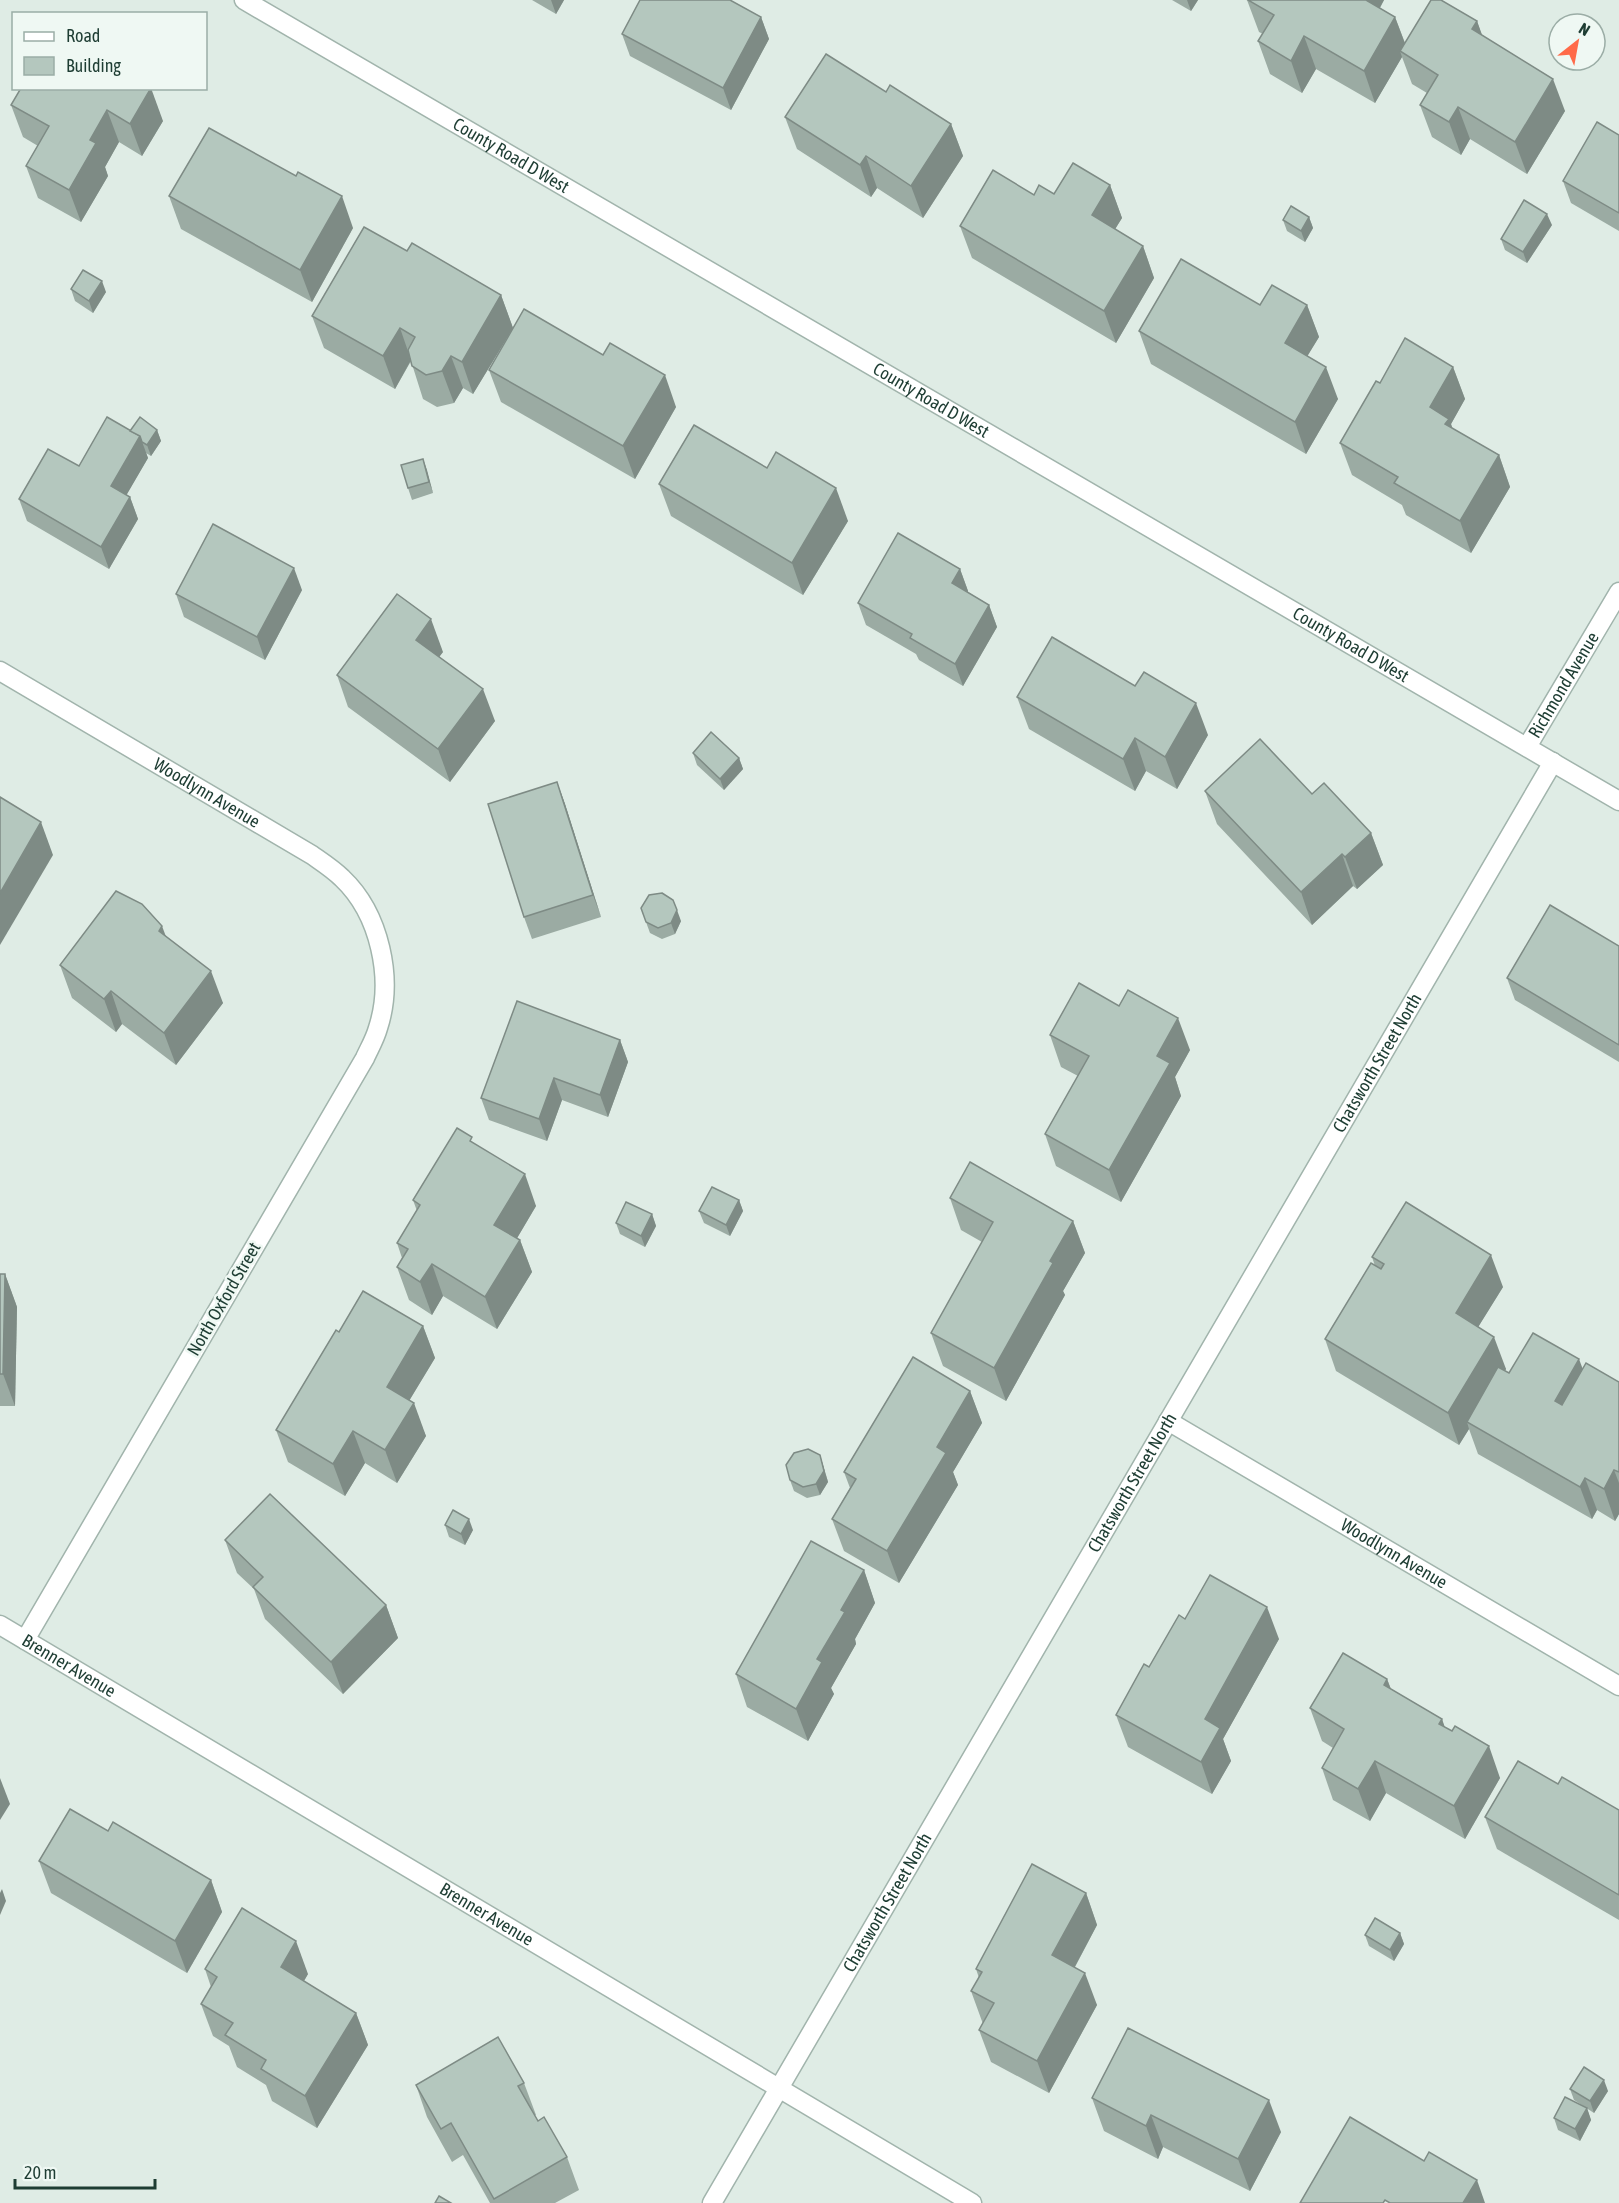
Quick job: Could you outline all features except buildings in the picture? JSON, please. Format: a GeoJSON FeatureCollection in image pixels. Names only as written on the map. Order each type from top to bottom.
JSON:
{"type":"FeatureCollection","features":[{"type":"Feature","properties":{"kind":"street","name":"County Road D West"},"geometry":{"type":"LineString","coordinates":[[244,0],[1619,801]]}},
{"type":"Feature","properties":{"kind":"street","name":"Richmond Avenue"},"geometry":{"type":"LineString","coordinates":[[1527,747],[1619,592]]}},
{"type":"Feature","properties":{"kind":"street","name":"Woodlynn Avenue"},"geometry":{"type":"LineString","coordinates":[[0,671],[312,855],[343,878],[368,912],[381,946]]}},
{"type":"Feature","properties":{"kind":"street","name":"Chatsworth Street North"},"geometry":{"type":"LineString","coordinates":[[712,2203],[1553,762]]}},
{"type":"Feature","properties":{"kind":"street","name":"North Oxford Street"},"geometry":{"type":"LineString","coordinates":[[25,1640],[365,1058],[378,1028],[385,989],[381,946]]}},
{"type":"Feature","properties":{"kind":"street","name":"Woodlynn Avenue"},"geometry":{"type":"LineString","coordinates":[[1168,1422],[1619,1686]]}},
{"type":"Feature","properties":{"kind":"street","name":"Brenner Avenue"},"geometry":{"type":"LineString","coordinates":[[0,1625],[972,2203]]}}]}
